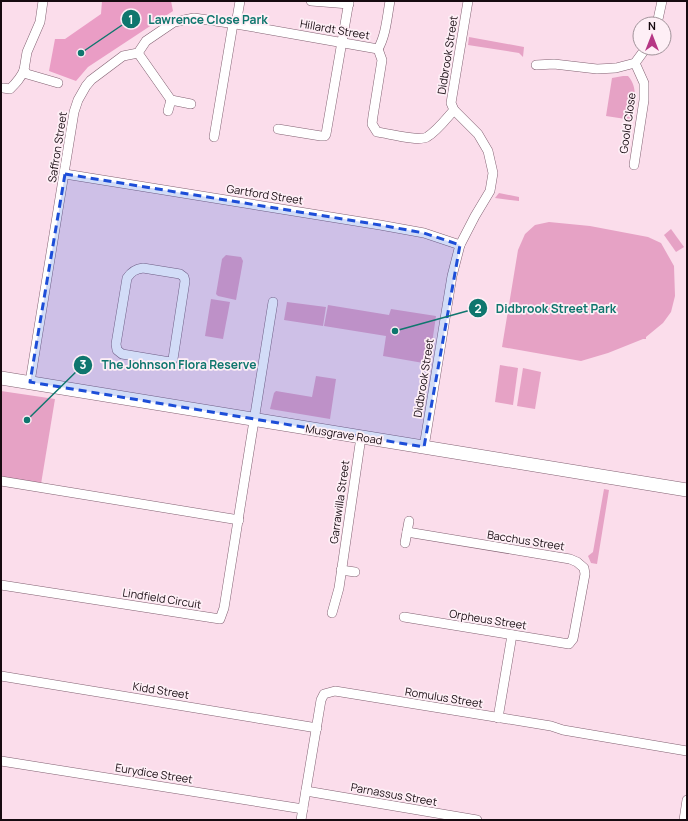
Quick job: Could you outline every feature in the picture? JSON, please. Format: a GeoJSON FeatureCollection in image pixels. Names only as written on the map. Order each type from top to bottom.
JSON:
{"type":"FeatureCollection","features":[{"type":"Feature","properties":{"kind":"street"},"geometry":{"type":"LineString","coordinates":[[3,88],[10,89],[19,81],[24,70],[27,52],[40,22],[43,1]]}},
{"type":"Feature","properties":{"kind":"street"},"geometry":{"type":"LineString","coordinates":[[214,137],[240,1]]}},
{"type":"Feature","properties":{"kind":"street"},"geometry":{"type":"LineString","coordinates":[[278,129],[321,136],[325,136],[326,134],[349,2],[311,1]]}},
{"type":"Feature","properties":{"kind":"street"},"geometry":{"type":"LineString","coordinates":[[378,49],[382,42],[390,1]]}},
{"type":"Feature","properties":{"kind":"street","name":"Didbrook Street"},"geometry":{"type":"LineString","coordinates":[[424,447],[452,276],[460,245],[474,216],[490,192],[493,173],[488,151],[478,134],[454,110],[451,103],[468,1]]}},
{"type":"Feature","properties":{"kind":"street"},"geometry":{"type":"LineString","coordinates":[[659,16],[662,1]]}},
{"type":"Feature","properties":{"kind":"street"},"geometry":{"type":"LineString","coordinates":[[191,104],[171,100],[138,53],[146,41],[174,22],[194,18],[235,24]]}},
{"type":"Feature","properties":{"kind":"street","name":"Hillardt Street"},"geometry":{"type":"LineString","coordinates":[[235,24],[378,49],[382,60],[372,116],[372,124],[377,132],[417,139],[426,138],[454,110]]}},
{"type":"Feature","properties":{"kind":"street","name":"Saffron Street"},"geometry":{"type":"LineString","coordinates":[[30,382],[74,112],[78,100],[91,80],[124,56],[138,53]]}},
{"type":"Feature","properties":{"kind":"street"},"geometry":{"type":"LineString","coordinates":[[536,65],[554,64],[597,69],[616,68],[635,63],[640,56]]}},
{"type":"Feature","properties":{"kind":"street","name":"Goold Close"},"geometry":{"type":"LineString","coordinates":[[634,165],[644,100],[644,83],[635,63]]}},
{"type":"Feature","properties":{"kind":"street"},"geometry":{"type":"LineString","coordinates":[[24,70],[27,74],[58,83]]}},
{"type":"Feature","properties":{"kind":"street"},"geometry":{"type":"LineString","coordinates":[[168,111],[171,100]]}},
{"type":"Feature","properties":{"kind":"street","name":"Gartford Street"},"geometry":{"type":"LineString","coordinates":[[65,174],[388,226],[424,233],[460,245]]}},
{"type":"Feature","properties":{"kind":"street"},"geometry":{"type":"LineString","coordinates":[[143,268],[180,274],[184,277],[185,281],[174,359],[170,362],[122,354],[117,350],[116,344],[127,278],[137,269],[143,268]]}},
{"type":"Feature","properties":{"kind":"street","name":"Lindfield Circuit"},"geometry":{"type":"LineString","coordinates":[[1,585],[220,619],[224,608],[239,520],[273,302]]}},
{"type":"Feature","properties":{"kind":"street","name":"Musgrave Road"},"geometry":{"type":"LineString","coordinates":[[1,378],[687,490]]}},
{"type":"Feature","properties":{"kind":"street","name":"Garrawilla Street"},"geometry":{"type":"LineString","coordinates":[[332,613],[339,588],[361,437]]}},
{"type":"Feature","properties":{"kind":"street"},"geometry":{"type":"LineString","coordinates":[[1,481],[239,520]]}},
{"type":"Feature","properties":{"kind":"street"},"geometry":{"type":"LineString","coordinates":[[405,543],[409,521]]}},
{"type":"Feature","properties":{"kind":"street","name":"Bacchus Street"},"geometry":{"type":"LineString","coordinates":[[407,532],[570,559],[577,562],[584,568],[584,574],[573,639],[568,644]]}},
{"type":"Feature","properties":{"kind":"street"},"geometry":{"type":"LineString","coordinates":[[341,570],[355,572]]}},
{"type":"Feature","properties":{"kind":"street","name":"Orpheus Street"},"geometry":{"type":"LineString","coordinates":[[404,617],[568,644]]}},
{"type":"Feature","properties":{"kind":"street"},"geometry":{"type":"LineString","coordinates":[[498,718],[512,635]]}},
{"type":"Feature","properties":{"kind":"street","name":"Kidd Street"},"geometry":{"type":"LineString","coordinates":[[1,676],[317,728]]}},
{"type":"Feature","properties":{"kind":"street","name":"Romulus Street"},"geometry":{"type":"LineString","coordinates":[[301,820],[321,700],[324,694],[336,691],[687,752]]}},
{"type":"Feature","properties":{"kind":"street","name":"Eurydice Street"},"geometry":{"type":"LineString","coordinates":[[1,761],[303,809]]}},
{"type":"Feature","properties":{"kind":"street","name":"Parnassus Street"},"geometry":{"type":"LineString","coordinates":[[306,791],[474,820]]}},
{"type":"Feature","properties":{"kind":"street"},"geometry":{"type":"LineString","coordinates":[[684,820],[687,800]]}},
{"type":"Feature","properties":{"kind":"highlighted area"},"geometry":{"type":"Polygon","coordinates":[[[65,174],[380,225],[424,233],[460,245],[424,447],[30,382],[65,174]]]}},
{"type":"Feature","properties":{"kind":"shaded area"},"geometry":{"type":"Polygon","coordinates":[[[102,1],[171,1],[173,11],[88,67],[76,81],[49,71],[55,39],[65,39],[101,14],[102,1]]]}},
{"type":"Feature","properties":{"kind":"shaded area"},"geometry":{"type":"Polygon","coordinates":[[[469,37],[524,47],[523,57],[519,53],[468,45],[469,37]]]}},
{"type":"Feature","properties":{"kind":"shaded area"},"geometry":{"type":"Polygon","coordinates":[[[628,76],[634,86],[635,103],[632,120],[606,116],[612,78],[628,76]]]}},
{"type":"Feature","properties":{"kind":"shaded area"},"geometry":{"type":"Polygon","coordinates":[[[499,193],[519,197],[519,201],[495,198],[499,193]]]}},
{"type":"Feature","properties":{"kind":"shaded area"},"geometry":{"type":"Polygon","coordinates":[[[549,222],[590,226],[648,237],[661,243],[674,266],[675,296],[671,312],[663,323],[646,337],[646,339],[581,361],[502,347],[518,250],[525,234],[535,225],[549,222]]]}},
{"type":"Feature","properties":{"kind":"shaded area"},"geometry":{"type":"Polygon","coordinates":[[[671,229],[684,247],[676,252],[664,235],[671,229]]]}},
{"type":"Feature","properties":{"kind":"shaded area"},"geometry":{"type":"Polygon","coordinates":[[[226,255],[241,257],[243,261],[236,300],[218,296],[216,294],[222,259],[226,255]]]}},
{"type":"Feature","properties":{"kind":"shaded area"},"geometry":{"type":"Polygon","coordinates":[[[211,299],[230,302],[223,339],[205,336],[211,299]]]}},
{"type":"Feature","properties":{"kind":"shaded area"},"geometry":{"type":"Polygon","coordinates":[[[287,302],[326,307],[323,326],[284,320],[287,302]]]}},
{"type":"Feature","properties":{"kind":"shaded area"},"geometry":{"type":"Polygon","coordinates":[[[328,305],[389,315],[391,309],[436,316],[429,364],[383,356],[386,336],[324,326],[328,305]]]}},
{"type":"Feature","properties":{"kind":"shaded area"},"geometry":{"type":"Polygon","coordinates":[[[500,365],[518,368],[513,405],[495,402],[500,365]]]}},
{"type":"Feature","properties":{"kind":"shaded area"},"geometry":{"type":"Polygon","coordinates":[[[523,368],[541,372],[535,409],[517,406],[523,368]]]}},
{"type":"Feature","properties":{"kind":"shaded area"},"geometry":{"type":"Polygon","coordinates":[[[316,376],[336,379],[330,419],[270,409],[274,393],[276,391],[312,397],[316,376]]]}},
{"type":"Feature","properties":{"kind":"shaded area"},"geometry":{"type":"Polygon","coordinates":[[[1,391],[55,399],[41,484],[1,477],[1,391]]]}},
{"type":"Feature","properties":{"kind":"shaded area"},"geometry":{"type":"Polygon","coordinates":[[[604,489],[609,490],[597,564],[591,563],[588,556],[593,552],[604,489]]]}},
{"type":"Feature","properties":{"kind":"place","name":"Lawrence Close Park"},"geometry":{"type":"Point","coordinates":[81,53]}},
{"type":"Feature","properties":{"kind":"place","name":"Didbrook Street Park"},"geometry":{"type":"Point","coordinates":[395,331]}},
{"type":"Feature","properties":{"kind":"place","name":"The Johnson Flora Reserve"},"geometry":{"type":"Point","coordinates":[27,420]}}]}
